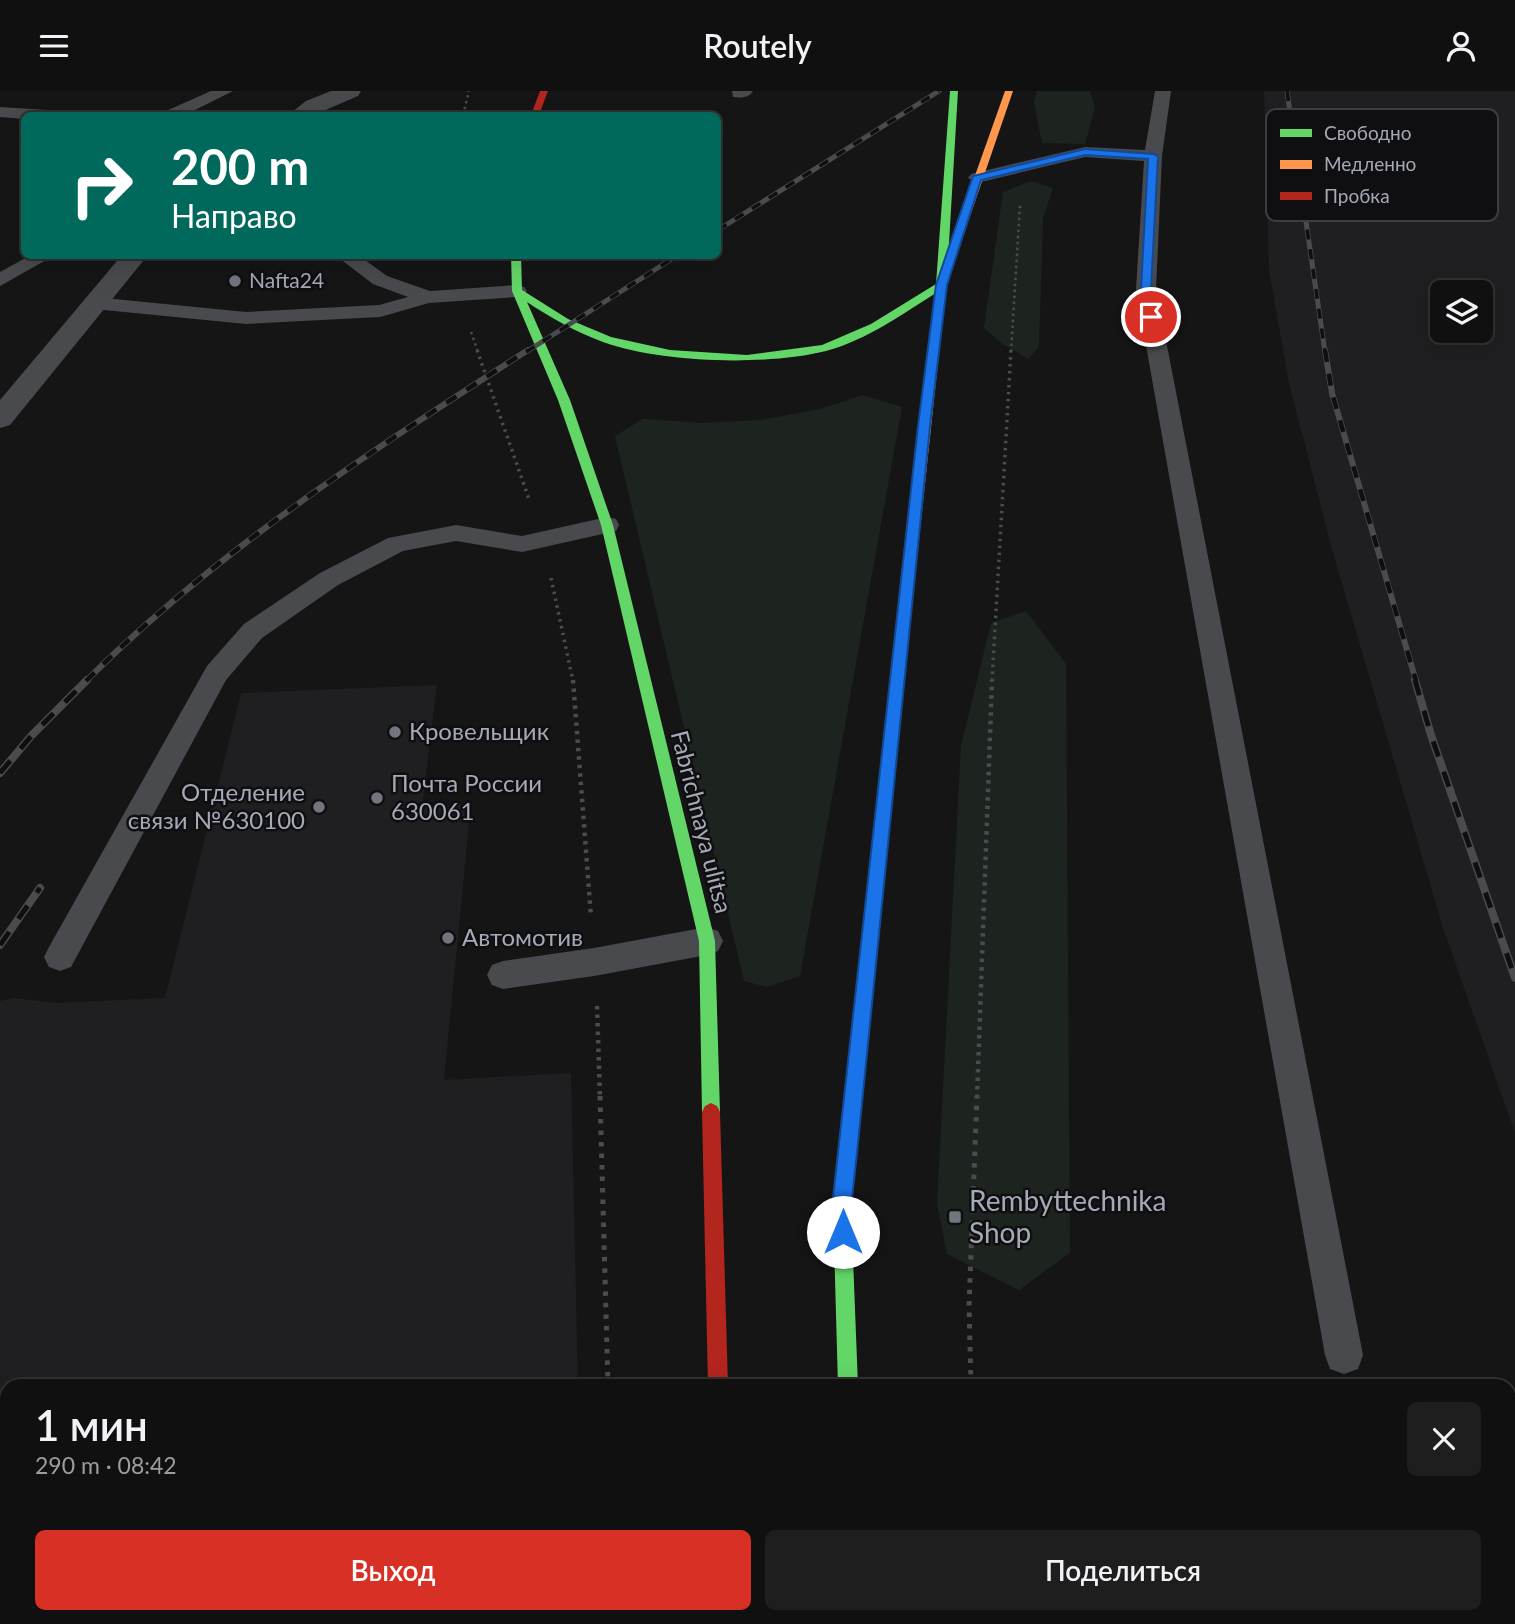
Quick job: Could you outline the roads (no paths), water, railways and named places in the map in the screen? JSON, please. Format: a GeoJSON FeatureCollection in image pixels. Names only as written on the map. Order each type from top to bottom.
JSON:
{"type":"FeatureCollection","features":[{"type":"Feature","properties":{"kind":"main road"},"geometry":{"type":"LineString","coordinates":[[536,112],[544,91]]}},
{"type":"Feature","properties":{"kind":"main road"},"geometry":{"type":"LineString","coordinates":[[848,1379],[842,1207],[941,285],[954,91]]}},
{"type":"Feature","properties":{"kind":"main road"},"geometry":{"type":"LineString","coordinates":[[516,259],[517,291],[564,321],[608,341],[670,353],[747,358],[824,348],[875,326],[941,285],[1009,91]]}},
{"type":"Feature","properties":{"kind":"main road","name":"Fabrichnaya ulitsa"},"geometry":{"type":"LineString","coordinates":[[517,291],[564,400],[607,525],[706,941],[718,1379]]}},
{"type":"Feature","properties":{"kind":"street"},"geometry":{"type":"LineString","coordinates":[[304,112],[350,91]]}},
{"type":"Feature","properties":{"kind":"street"},"geometry":{"type":"LineString","coordinates":[[0,419],[132,259]]}},
{"type":"Feature","properties":{"kind":"lane"},"geometry":{"type":"LineString","coordinates":[[179,112],[225,91]]}},
{"type":"Feature","properties":{"kind":"lane"},"geometry":{"type":"LineString","coordinates":[[942,91],[953,114]]}},
{"type":"Feature","properties":{"kind":"lane"},"geometry":{"type":"LineString","coordinates":[[1163,91],[1153,156],[1146,289],[1344,1355]]}},
{"type":"Feature","properties":{"kind":"lane"},"geometry":{"type":"LineString","coordinates":[[0,113],[21,114]]}},
{"type":"Feature","properties":{"kind":"lane"},"geometry":{"type":"LineString","coordinates":[[977,178],[1085,152],[1153,156]]}},
{"type":"Feature","properties":{"kind":"lane"},"geometry":{"type":"LineString","coordinates":[[0,279],[21,256]]}},
{"type":"Feature","properties":{"kind":"lane"},"geometry":{"type":"LineString","coordinates":[[0,279],[38,259]]}},
{"type":"Feature","properties":{"kind":"lane"},"geometry":{"type":"LineString","coordinates":[[350,259],[380,280],[428,297]]}},
{"type":"Feature","properties":{"kind":"lane"},"geometry":{"type":"LineString","coordinates":[[94,303],[246,318],[380,311],[428,297],[517,291]]}},
{"type":"Feature","properties":{"kind":"lane"},"geometry":{"type":"LineString","coordinates":[[61,957],[216,673],[253,631],[329,579],[397,544],[456,533],[522,544],[607,525]]}},
{"type":"Feature","properties":{"kind":"lane"},"geometry":{"type":"LineString","coordinates":[[503,975],[594,962],[706,941]]}},
{"type":"Feature","properties":{"kind":"railway"},"geometry":{"type":"LineString","coordinates":[[721,228],[939,91]]}},
{"type":"Feature","properties":{"kind":"railway"},"geometry":{"type":"LineString","coordinates":[[1287,91],[1290,109]]}},
{"type":"Feature","properties":{"kind":"railway"},"geometry":{"type":"LineString","coordinates":[[1306,221],[1325,352]]}},
{"type":"Feature","properties":{"kind":"railway"},"geometry":{"type":"LineString","coordinates":[[526,352],[672,259]]}},
{"type":"Feature","properties":{"kind":"railway"},"geometry":{"type":"LineString","coordinates":[[86,681],[136,633],[243,545],[355,464],[528,350]]}},
{"type":"Feature","properties":{"kind":"railway"},"geometry":{"type":"LineString","coordinates":[[1325,350],[1332,393],[1416,681]]}},
{"type":"Feature","properties":{"kind":"railway"},"geometry":{"type":"LineString","coordinates":[[1415,680],[1431,735],[1515,978]]}},
{"type":"Feature","properties":{"kind":"railway"},"geometry":{"type":"LineString","coordinates":[[0,773],[32,735],[86,681]]}},
{"type":"Feature","properties":{"kind":"railway"},"geometry":{"type":"LineString","coordinates":[[0,945],[40,888]]}},
{"type":"Feature","properties":{"kind":"place","name":"Nafta24"},"geometry":{"type":"Point","coordinates":[235,281]}},
{"type":"Feature","properties":{"kind":"place","name":"Кровельщик"},"geometry":{"type":"Point","coordinates":[395,732]}},
{"type":"Feature","properties":{"kind":"place","name":"Почта России 630061"},"geometry":{"type":"Point","coordinates":[377,798]}},
{"type":"Feature","properties":{"kind":"place","name":"Отделение связи №630100"},"geometry":{"type":"Point","coordinates":[319,807]}},
{"type":"Feature","properties":{"kind":"place","name":"Автомотив"},"geometry":{"type":"Point","coordinates":[448,938]}},
{"type":"Feature","properties":{"kind":"place","name":"Rembyttechnika Shop"},"geometry":{"type":"Point","coordinates":[955,1217]}}]}
